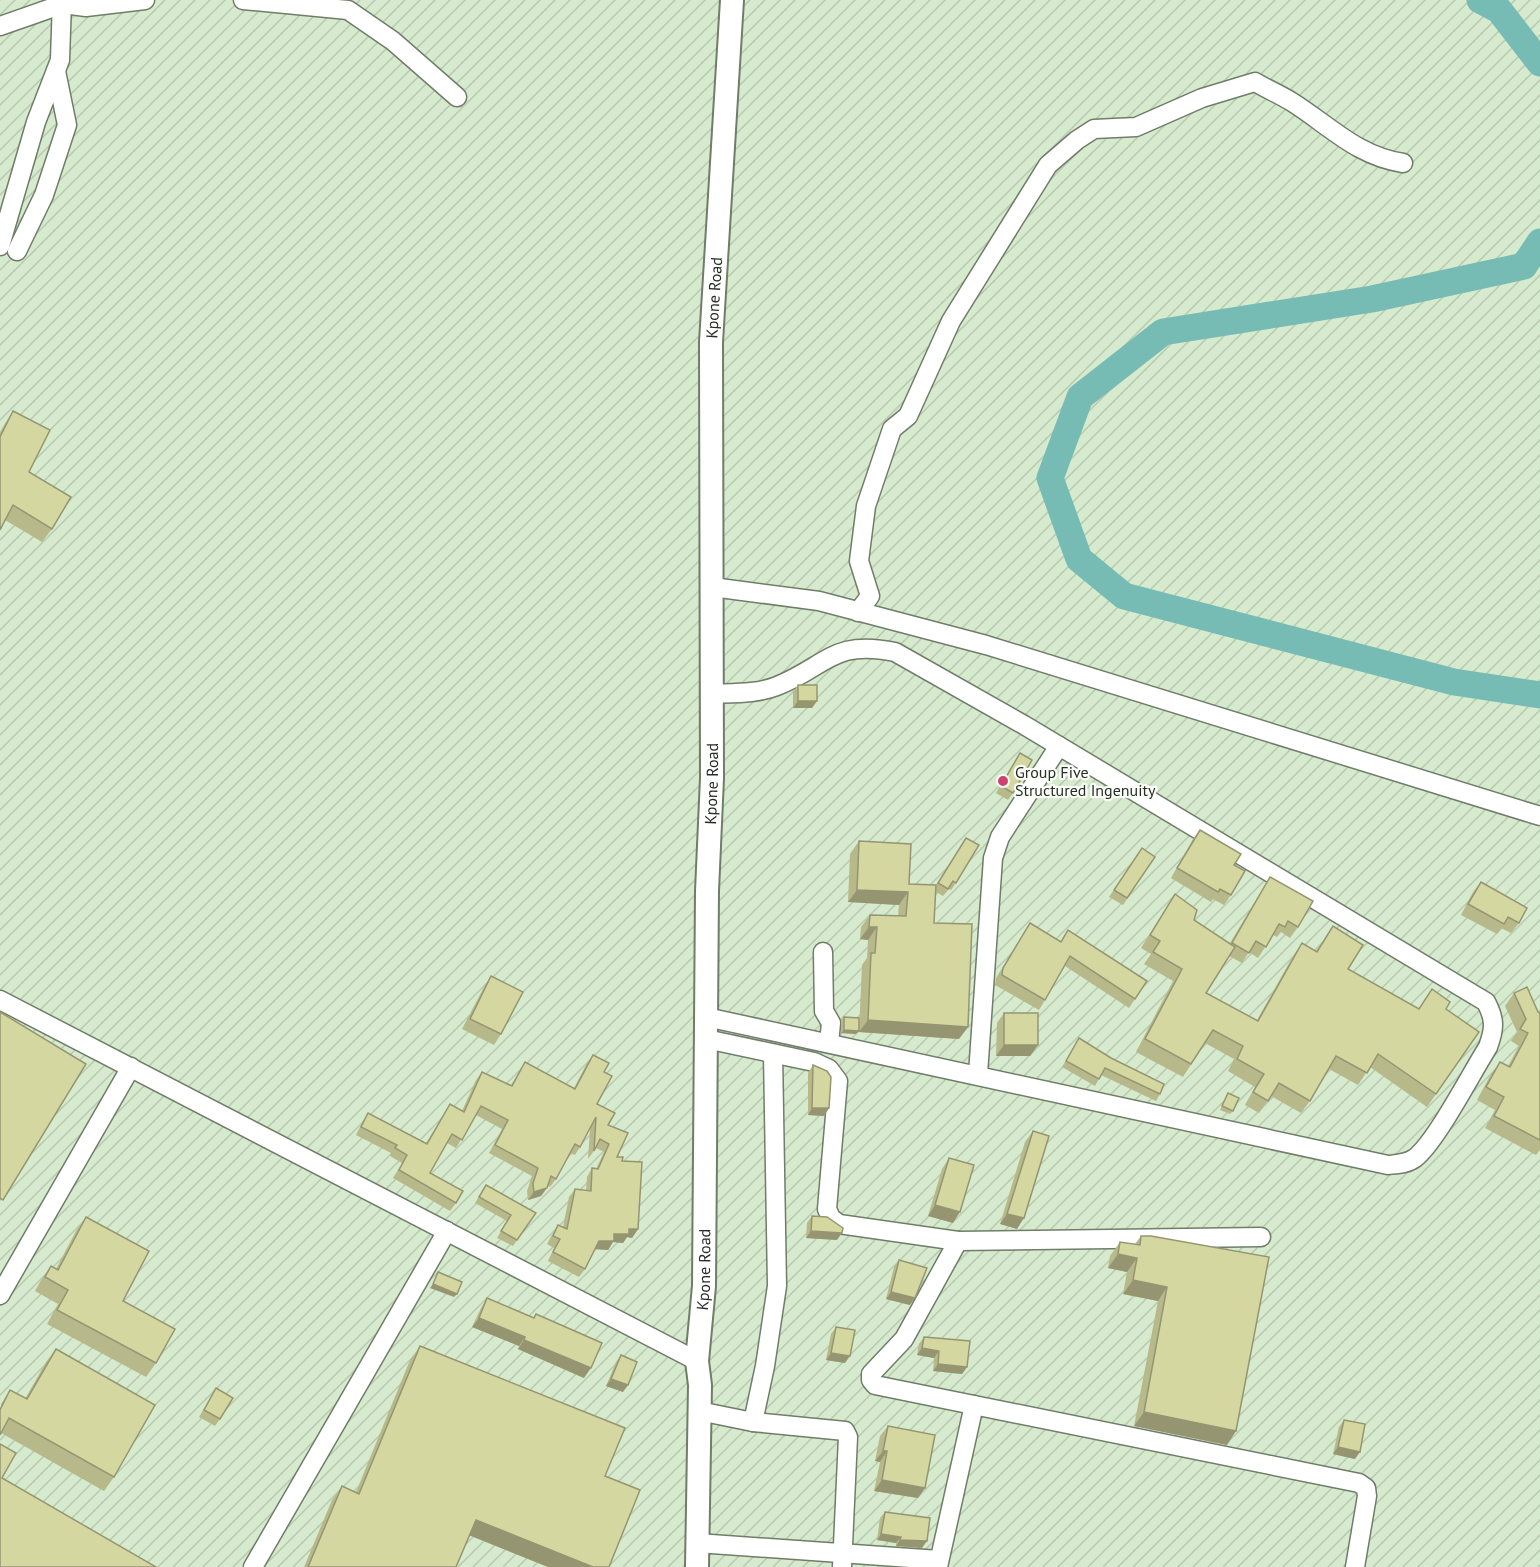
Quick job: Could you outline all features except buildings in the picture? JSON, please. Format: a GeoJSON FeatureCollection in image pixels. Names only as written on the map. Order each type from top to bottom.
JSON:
{"type":"FeatureCollection","features":[{"type":"Feature","properties":{"kind":"main road","name":"Kpone Road"},"geometry":{"type":"LineString","coordinates":[[697,1567],[699,1411],[697,1361],[704,1286],[712,694],[711,342],[732,0]]}},
{"type":"Feature","properties":{"kind":"street"},"geometry":{"type":"LineString","coordinates":[[0,26],[62,2],[86,7],[145,0]]}},
{"type":"Feature","properties":{"kind":"street"},"geometry":{"type":"LineString","coordinates":[[243,0],[348,10],[393,41],[457,97]]}},
{"type":"Feature","properties":{"kind":"street"},"geometry":{"type":"LineString","coordinates":[[9,249],[36,122],[60,60],[62,2]]}},
{"type":"Feature","properties":{"kind":"street"},"geometry":{"type":"LineString","coordinates":[[9,249],[44,195],[67,125],[56,71]]}},
{"type":"Feature","properties":{"kind":"street"},"geometry":{"type":"LineString","coordinates":[[858,612],[870,596],[859,561],[866,506],[892,429],[908,416],[951,321],[1048,165],[1077,140],[1094,129],[1136,127],[1202,98],[1255,82],[1292,102],[1344,140],[1380,160],[1403,163]]}},
{"type":"Feature","properties":{"kind":"street"},"geometry":{"type":"LineString","coordinates":[[712,588],[819,602],[986,645],[1540,816]]}},
{"type":"Feature","properties":{"kind":"street"},"geometry":{"type":"LineString","coordinates":[[706,1028],[829,1043],[1388,1165],[1403,1164],[1415,1158],[1428,1144],[1488,1047],[1494,1031],[1494,1017],[1486,1002],[1059,746],[895,652],[876,648],[849,649],[777,686],[755,692],[712,694]]}},
{"type":"Feature","properties":{"kind":"street"},"geometry":{"type":"LineString","coordinates":[[978,1074],[993,858],[1000,837],[1059,746]]}},
{"type":"Feature","properties":{"kind":"street"},"geometry":{"type":"LineString","coordinates":[[824,952],[824,1011],[831,1023],[829,1043]]}},
{"type":"Feature","properties":{"kind":"street"},"geometry":{"type":"LineString","coordinates":[[0,1000],[697,1361]]}},
{"type":"Feature","properties":{"kind":"street"},"geometry":{"type":"LineString","coordinates":[[706,1028],[773,1054],[821,1065],[835,1074],[838,1081],[827,1209],[831,1218],[839,1224],[958,1241],[1261,1236]]}},
{"type":"Feature","properties":{"kind":"street"},"geometry":{"type":"LineString","coordinates":[[753,1422],[769,1346],[777,1286],[773,1054]]}},
{"type":"Feature","properties":{"kind":"street"},"geometry":{"type":"LineString","coordinates":[[0,1294],[130,1067]]}},
{"type":"Feature","properties":{"kind":"street"},"geometry":{"type":"LineString","coordinates":[[254,1567],[447,1231]]}},
{"type":"Feature","properties":{"kind":"street"},"geometry":{"type":"LineString","coordinates":[[958,1241],[904,1339],[871,1374],[871,1380],[875,1385],[1359,1483],[1366,1488],[1367,1496],[1355,1567]]}},
{"type":"Feature","properties":{"kind":"street"},"geometry":{"type":"LineString","coordinates":[[697,1543],[843,1559],[938,1563],[975,1405]]}},
{"type":"Feature","properties":{"kind":"street"},"geometry":{"type":"LineString","coordinates":[[699,1411],[753,1422],[840,1429],[847,1434],[843,1559]]}},
{"type":"Feature","properties":{"kind":"shaded area"},"geometry":{"type":"Polygon","coordinates":[[[0,0],[1540,0],[1540,1567],[0,1567],[0,0]]]}},
{"type":"Feature","properties":{"kind":"waterway"},"geometry":{"type":"LineString","coordinates":[[1480,0],[1499,10],[1540,63]]}},
{"type":"Feature","properties":{"kind":"waterway"},"geometry":{"type":"LineString","coordinates":[[1540,242],[1524,266],[1372,299],[1163,332],[1080,397],[1050,478],[1079,559],[1124,596],[1454,682],[1540,695]]}},
{"type":"Feature","properties":{"kind":"place","name":"Group Five Structured Ingenuity"},"geometry":{"type":"Point","coordinates":[1003,781]}}]}
